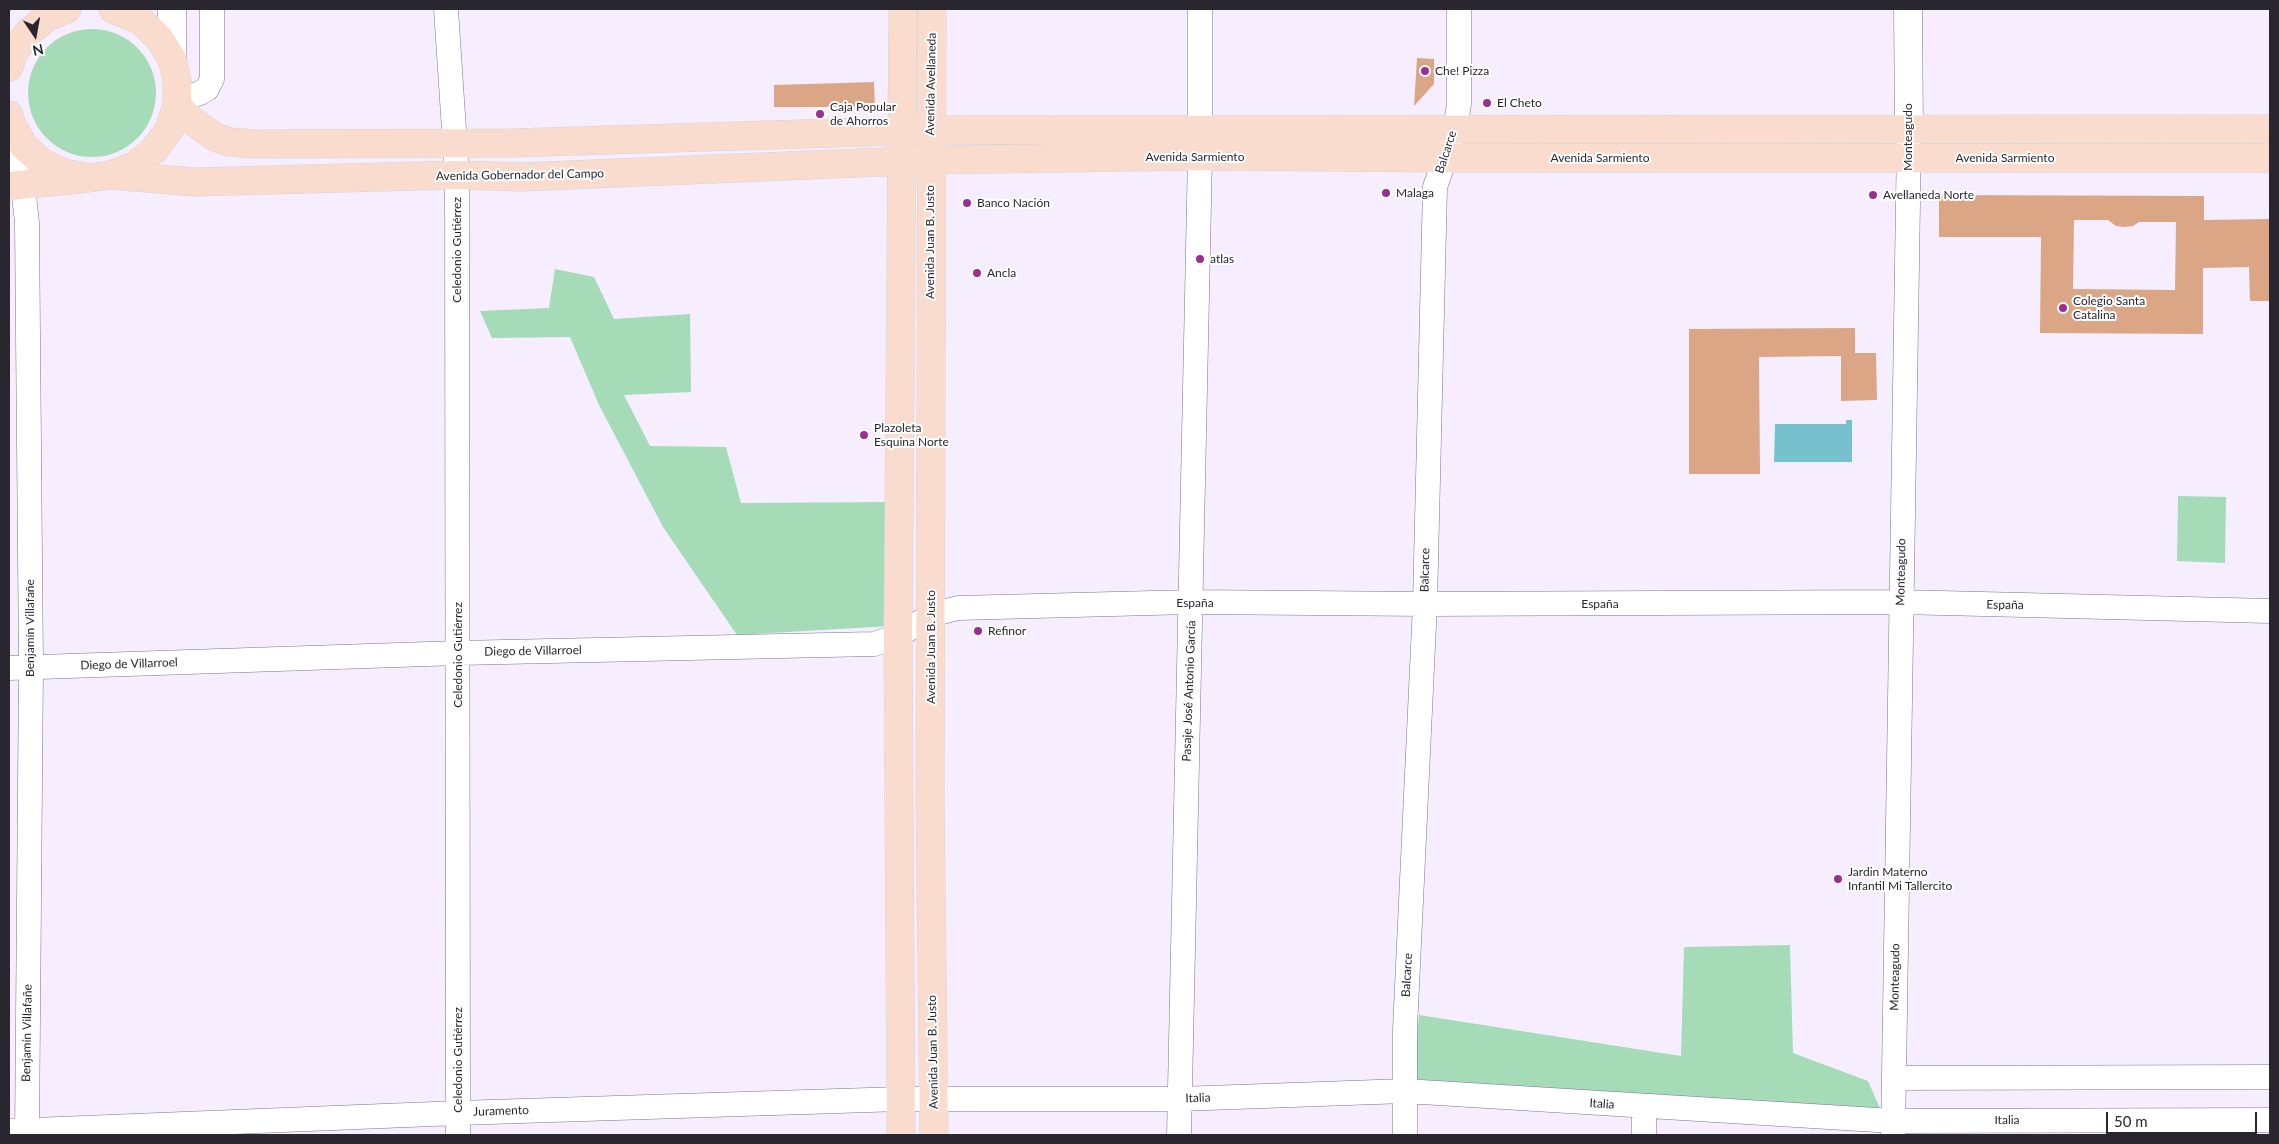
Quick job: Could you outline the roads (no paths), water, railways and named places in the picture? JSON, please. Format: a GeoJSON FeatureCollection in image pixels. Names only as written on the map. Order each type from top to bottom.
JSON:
{"type":"FeatureCollection","features":[{"type":"Feature","properties":{"kind":"main road"},"geometry":{"type":"LineString","coordinates":[[9,67],[14,52],[28,33],[46,18],[67,9]]}},
{"type":"Feature","properties":{"kind":"main road"},"geometry":{"type":"LineString","coordinates":[[10,119],[23,145],[41,162],[64,173],[100,176],[134,166],[154,150],[169,130],[177,103],[177,80],[172,59],[159,38],[140,20],[114,9]]}},
{"type":"Feature","properties":{"kind":"main road"},"geometry":{"type":"LineString","coordinates":[[901,1135],[898,636],[903,9]]}},
{"type":"Feature","properties":{"kind":"main road","name":"Avenida Avellaneda"},"geometry":{"type":"LineString","coordinates":[[930,160],[932,9]]}},
{"type":"Feature","properties":{"kind":"main road"},"geometry":{"type":"LineString","coordinates":[[177,103],[204,131],[222,140],[237,143],[511,143],[902,130],[1908,131],[2270,129]]}},
{"type":"Feature","properties":{"kind":"main road","name":"Avenida Sarmiento"},"geometry":{"type":"LineString","coordinates":[[930,160],[1200,156],[1909,159],[2270,158]]}},
{"type":"Feature","properties":{"kind":"main road","name":"Avenida Gobernador del Campo"},"geometry":{"type":"LineString","coordinates":[[16,186],[100,176],[195,182],[457,175],[521,177],[930,160]]}},
{"type":"Feature","properties":{"kind":"main road","name":"Avenida Juan B. Justo"},"geometry":{"type":"LineString","coordinates":[[930,160],[930,799],[934,1135]]}},
{"type":"Feature","properties":{"kind":"street"},"geometry":{"type":"LineString","coordinates":[[172,9],[172,59]]}},
{"type":"Feature","properties":{"kind":"street"},"geometry":{"type":"LineString","coordinates":[[177,103],[200,94],[207,89],[212,79],[212,9]]}},
{"type":"Feature","properties":{"kind":"street","name":"Celedonio Gutiérrez"},"geometry":{"type":"LineString","coordinates":[[446,9],[457,175],[458,1124]]}},
{"type":"Feature","properties":{"kind":"street"},"geometry":{"type":"LineString","coordinates":[[1200,9],[1200,130]]}},
{"type":"Feature","properties":{"kind":"street","name":"Balcarce"},"geometry":{"type":"LineString","coordinates":[[1405,1135],[1405,1020],[1424,604],[1435,188],[1455,130],[1459,104],[1459,9]]}},
{"type":"Feature","properties":{"kind":"street","name":"Monteagudo"},"geometry":{"type":"LineString","coordinates":[[1893,1128],[1900,602],[1909,159],[1908,9]]}},
{"type":"Feature","properties":{"kind":"street","name":"Benjamín Villafañe"},"geometry":{"type":"LineString","coordinates":[[10,119],[16,186],[27,224],[20,667],[21,1132]]}},
{"type":"Feature","properties":{"kind":"street","name":"Pasaje José Antonio García"},"geometry":{"type":"LineString","coordinates":[[1179,1135],[1200,156]]}},
{"type":"Feature","properties":{"kind":"street","name":"España"},"geometry":{"type":"LineString","coordinates":[[931,615],[958,608],[1191,602],[1424,604],[1900,602],[2270,611]]}},
{"type":"Feature","properties":{"kind":"street","name":"Diego de Villarroel"},"geometry":{"type":"LineString","coordinates":[[20,667],[458,653],[874,644],[898,636],[931,615]]}},
{"type":"Feature","properties":{"kind":"street"},"geometry":{"type":"LineString","coordinates":[[1894,1078],[2270,1076]]}},
{"type":"Feature","properties":{"kind":"street","name":"Italia"},"geometry":{"type":"LineString","coordinates":[[934,1099],[1180,1099],[1404,1092],[1644,1106],[1893,1128],[2270,1120]]}},
{"type":"Feature","properties":{"kind":"street","name":"Juramento"},"geometry":{"type":"LineString","coordinates":[[21,1132],[458,1124],[901,1099],[934,1099]]}},
{"type":"Feature","properties":{"kind":"street"},"geometry":{"type":"LineString","coordinates":[[1644,1106],[1644,1135]]}},
{"type":"Feature","properties":{"kind":"water"},"geometry":{"type":"Polygon","coordinates":[[[1846,420],[1852,420],[1852,462],[1774,462],[1775,424],[1846,424],[1846,420]]]}},
{"type":"Feature","properties":{"kind":"place","name":"Che! Pizza"},"geometry":{"type":"Point","coordinates":[1425,71]}},
{"type":"Feature","properties":{"kind":"place","name":"El Cheto"},"geometry":{"type":"Point","coordinates":[1487,103]}},
{"type":"Feature","properties":{"kind":"place","name":"Caja Popular de Ahorros"},"geometry":{"type":"Point","coordinates":[820,114]}},
{"type":"Feature","properties":{"kind":"place","name":"Malaga"},"geometry":{"type":"Point","coordinates":[1386,193]}},
{"type":"Feature","properties":{"kind":"place","name":"Avellaneda Norte"},"geometry":{"type":"Point","coordinates":[1873,195]}},
{"type":"Feature","properties":{"kind":"place","name":"Banco Nación"},"geometry":{"type":"Point","coordinates":[967,203]}},
{"type":"Feature","properties":{"kind":"place","name":"atlas"},"geometry":{"type":"Point","coordinates":[1200,259]}},
{"type":"Feature","properties":{"kind":"place","name":"Ancla"},"geometry":{"type":"Point","coordinates":[977,273]}},
{"type":"Feature","properties":{"kind":"place","name":"Colegio Santa Catalina"},"geometry":{"type":"Point","coordinates":[2063,308]}},
{"type":"Feature","properties":{"kind":"place","name":"Plazoleta Esquina Norte"},"geometry":{"type":"Point","coordinates":[864,435]}},
{"type":"Feature","properties":{"kind":"place","name":"Refinor"},"geometry":{"type":"Point","coordinates":[978,631]}},
{"type":"Feature","properties":{"kind":"place","name":"Jardin Materno Infantil Mi Tallercito"},"geometry":{"type":"Point","coordinates":[1838,879]}}]}
